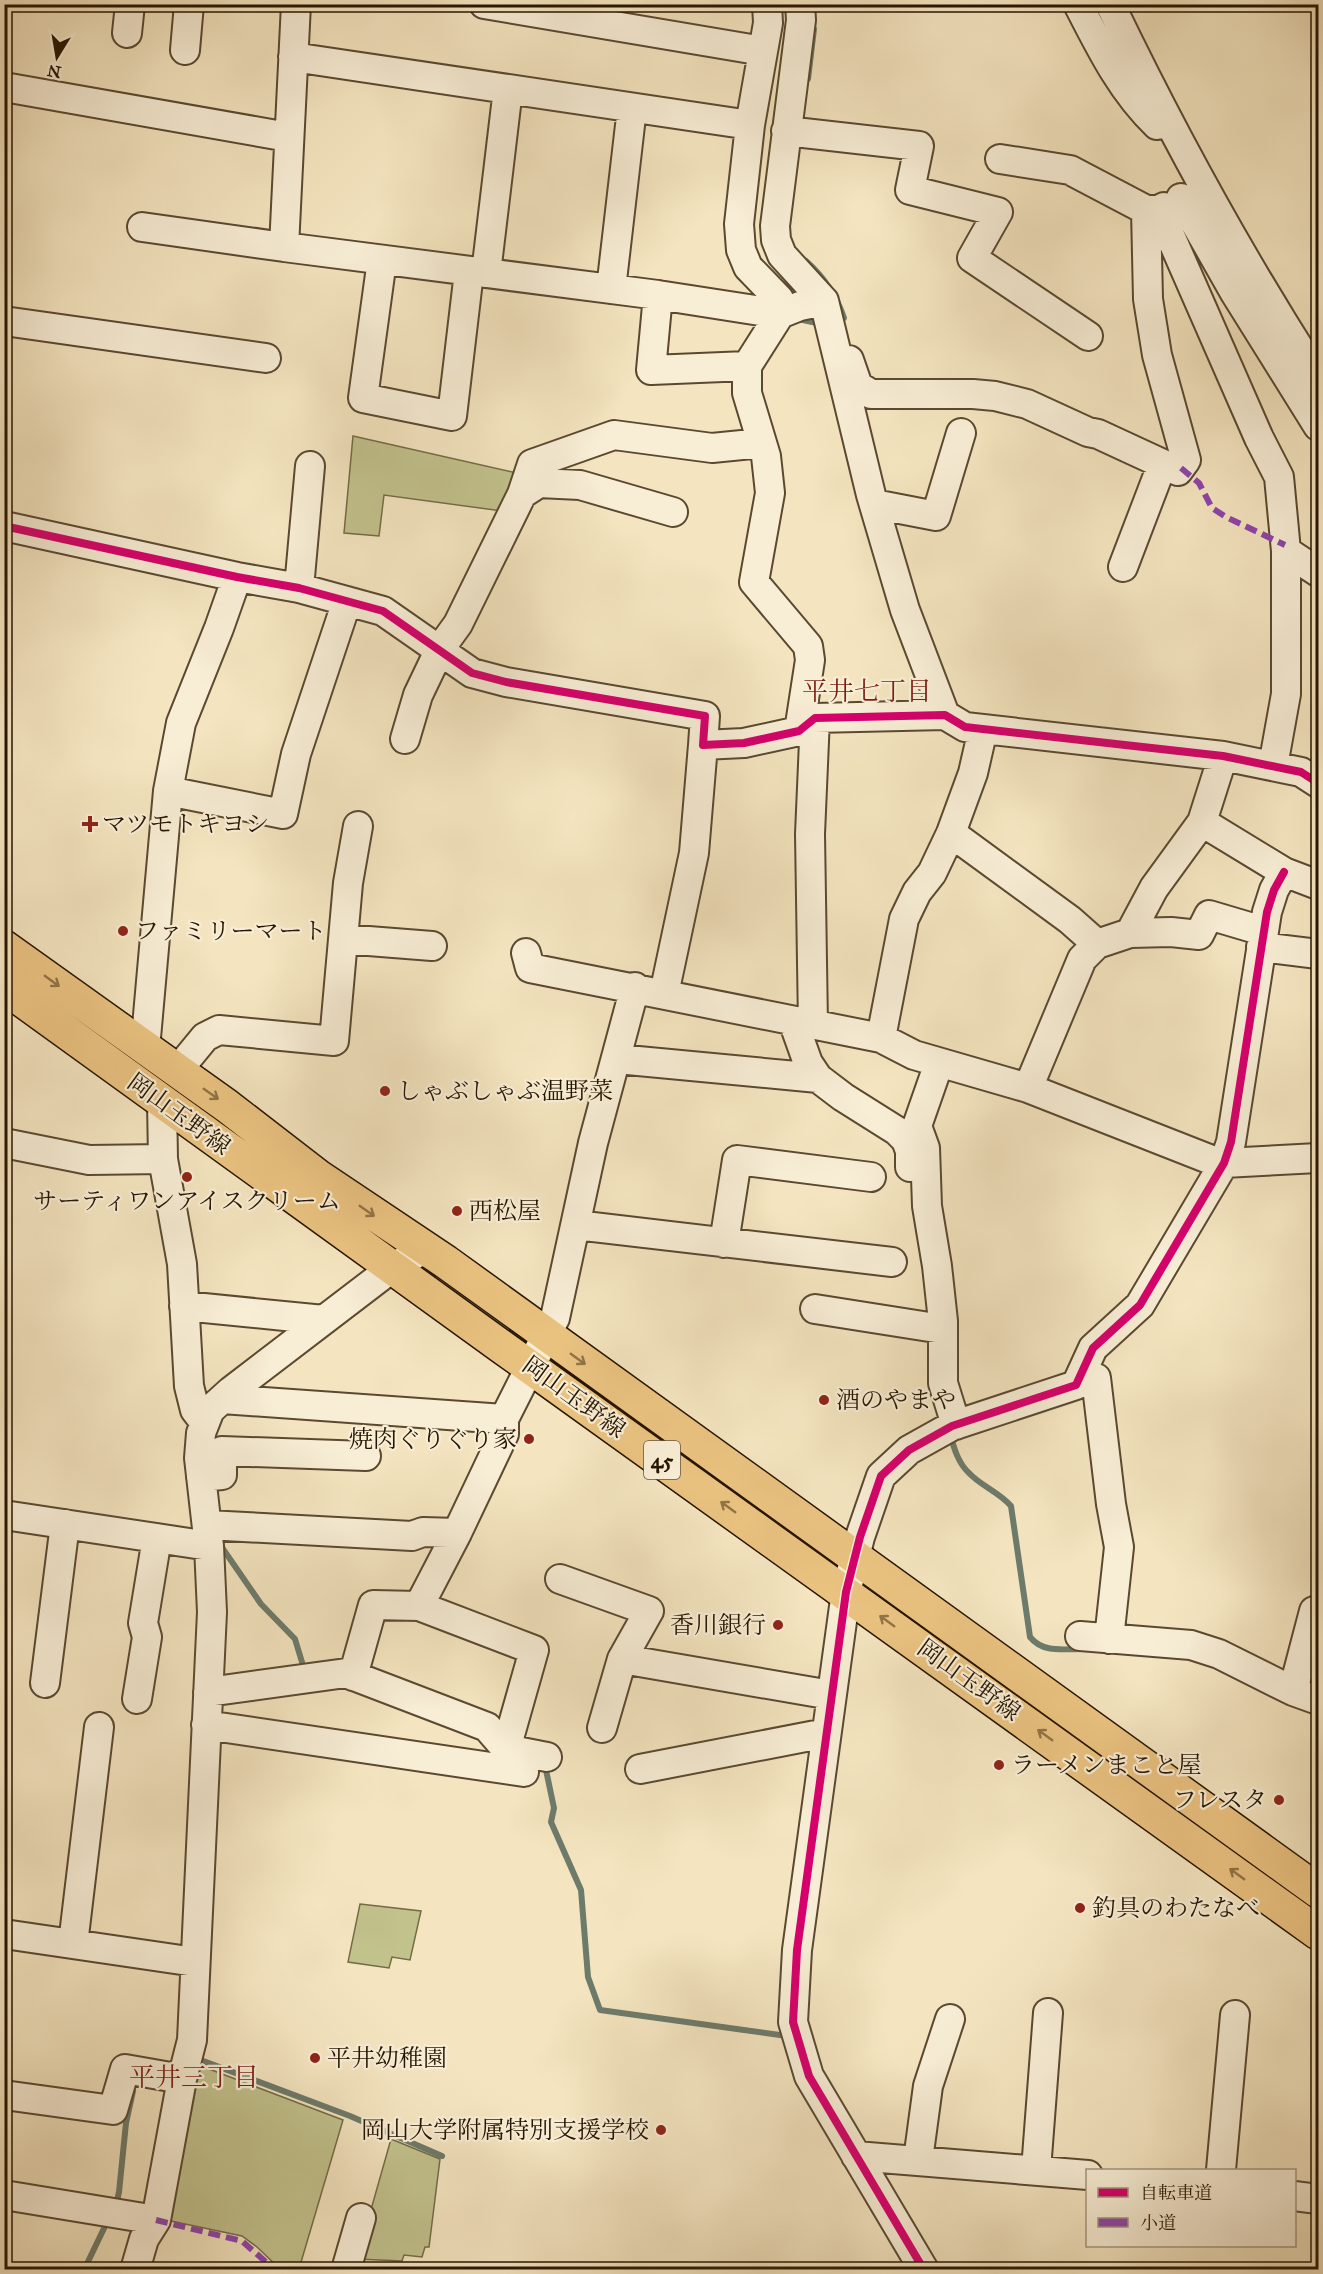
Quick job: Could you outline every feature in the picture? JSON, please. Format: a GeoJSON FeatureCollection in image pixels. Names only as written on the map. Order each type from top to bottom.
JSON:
{"type":"FeatureCollection","features":[{"type":"Feature","properties":{"kind":"main road","name":"岡山玉野線"},"geometry":{"type":"LineString","coordinates":[[4,947],[227,1106],[320,1177],[546,1336],[1318,1891]]}},
{"type":"Feature","properties":{"kind":"main road","name":"岡山玉野線"},"geometry":{"type":"LineString","coordinates":[[4,987],[1318,1933]]}},
{"type":"Feature","properties":{"kind":"street"},"geometry":{"type":"LineString","coordinates":[[127,33],[130,4]]}},
{"type":"Feature","properties":{"kind":"street"},"geometry":{"type":"LineString","coordinates":[[185,50],[189,4]]}},
{"type":"Feature","properties":{"kind":"street"},"geometry":{"type":"LineString","coordinates":[[284,247],[296,4]]}},
{"type":"Feature","properties":{"kind":"street"},"geometry":{"type":"LineString","coordinates":[[484,4],[763,51]]}},
{"type":"Feature","properties":{"kind":"street"},"geometry":{"type":"LineString","coordinates":[[767,4],[768,23],[750,125],[739,224],[741,250],[748,267],[779,299],[780,314],[747,366],[747,393],[766,456],[770,493],[754,582],[808,646],[810,660],[807,724],[810,834],[803,1023],[808,1063],[818,1078],[843,1097],[897,1131],[906,1140],[910,1151],[920,1214],[937,1266],[933,1327],[949,1429]]}},
{"type":"Feature","properties":{"kind":"street"},"geometry":{"type":"LineString","coordinates":[[800,4],[801,20],[775,226],[776,240],[782,255],[792,268],[824,301],[874,504],[905,610],[945,715]]}},
{"type":"Feature","properties":{"kind":"street"},"geometry":{"type":"LineString","coordinates":[[1078,4],[1105,57],[1145,114],[1186,154]]}},
{"type":"Feature","properties":{"kind":"street"},"geometry":{"type":"LineString","coordinates":[[1110,4],[1143,74],[1232,237],[1318,378]]}},
{"type":"Feature","properties":{"kind":"street"},"geometry":{"type":"LineString","coordinates":[[293,57],[750,125]]}},
{"type":"Feature","properties":{"kind":"street"},"geometry":{"type":"LineString","coordinates":[[4,87],[288,137]]}},
{"type":"Feature","properties":{"kind":"street"},"geometry":{"type":"LineString","coordinates":[[382,260],[363,398],[452,416],[508,89]]}},
{"type":"Feature","properties":{"kind":"street"},"geometry":{"type":"LineString","coordinates":[[611,289],[632,108]]}},
{"type":"Feature","properties":{"kind":"street"},"geometry":{"type":"LineString","coordinates":[[786,131],[919,146],[910,190],[998,212],[972,258],[1088,336]]}},
{"type":"Feature","properties":{"kind":"street"},"geometry":{"type":"LineString","coordinates":[[1000,159],[1070,170],[1162,206],[1232,237]]}},
{"type":"Feature","properties":{"kind":"street"},"geometry":{"type":"LineString","coordinates":[[834,342],[841,345],[858,386],[871,394],[973,393],[1027,404],[1178,471],[1186,460],[1157,356],[1148,299],[1162,206]]}},
{"type":"Feature","properties":{"kind":"street"},"geometry":{"type":"LineString","coordinates":[[1162,206],[1235,293],[1318,426]]}},
{"type":"Feature","properties":{"kind":"street"},"geometry":{"type":"LineString","coordinates":[[1162,206],[1259,438],[1279,477],[1286,551],[1286,694],[1273,766]]}},
{"type":"Feature","properties":{"kind":"street"},"geometry":{"type":"LineString","coordinates":[[142,227],[658,295],[780,314],[800,306],[824,301]]}},
{"type":"Feature","properties":{"kind":"street"},"geometry":{"type":"LineString","coordinates":[[658,295],[651,370],[747,366]]}},
{"type":"Feature","properties":{"kind":"street"},"geometry":{"type":"LineString","coordinates":[[4,321],[266,358]]}},
{"type":"Feature","properties":{"kind":"street"},"geometry":{"type":"LineString","coordinates":[[874,504],[936,516],[961,432]]}},
{"type":"Feature","properties":{"kind":"street"},"geometry":{"type":"LineString","coordinates":[[405,739],[418,695],[440,649],[458,624],[522,494],[532,464],[614,435],[712,448],[762,443]]}},
{"type":"Feature","properties":{"kind":"street"},"geometry":{"type":"LineString","coordinates":[[1123,567],[1162,465]]}},
{"type":"Feature","properties":{"kind":"street"},"geometry":{"type":"LineString","coordinates":[[299,588],[310,466]]}},
{"type":"Feature","properties":{"kind":"street"},"geometry":{"type":"LineString","coordinates":[[522,494],[539,483],[580,485],[673,512]]}},
{"type":"Feature","properties":{"kind":"street"},"geometry":{"type":"LineString","coordinates":[[4,526],[237,577],[299,588],[383,611],[440,649],[472,674],[506,682],[705,716],[694,853],[664,994]]}},
{"type":"Feature","properties":{"kind":"street"},"geometry":{"type":"LineString","coordinates":[[1286,551],[1318,572]]}},
{"type":"Feature","properties":{"kind":"street"},"geometry":{"type":"LineString","coordinates":[[145,1049],[168,791],[181,723],[237,577]]}},
{"type":"Feature","properties":{"kind":"street"},"geometry":{"type":"LineString","coordinates":[[168,791],[283,814],[296,754],[347,601]]}},
{"type":"Feature","properties":{"kind":"street"},"geometry":{"type":"LineString","coordinates":[[703,745],[744,743],[807,724],[945,715],[964,727],[1223,756],[1301,772],[1318,783]]}},
{"type":"Feature","properties":{"kind":"street"},"geometry":{"type":"LineString","coordinates":[[880,1038],[904,919],[917,892],[932,873],[951,833],[974,773],[983,729]]}},
{"type":"Feature","properties":{"kind":"street"},"geometry":{"type":"LineString","coordinates":[[1130,933],[1154,888],[1202,822],[1223,756]]}},
{"type":"Feature","properties":{"kind":"street"},"geometry":{"type":"LineString","coordinates":[[1202,822],[1284,872],[1318,885]]}},
{"type":"Feature","properties":{"kind":"street"},"geometry":{"type":"LineString","coordinates":[[177,1071],[205,1037],[219,1030],[334,1041],[348,883],[358,826]]}},
{"type":"Feature","properties":{"kind":"street"},"geometry":{"type":"LineString","coordinates":[[951,833],[1070,920],[1097,945]]}},
{"type":"Feature","properties":{"kind":"street"},"geometry":{"type":"LineString","coordinates":[[924,2270],[809,2076],[793,2022],[797,1950],[831,1695],[846,1592],[854,1558],[881,1476],[909,1450],[949,1429],[1076,1386],[1093,1348],[1140,1305],[1224,1163],[1231,1142],[1262,939],[1274,890],[1284,872]]}},
{"type":"Feature","properties":{"kind":"street"},"geometry":{"type":"LineString","coordinates":[[1028,1088],[1082,959],[1097,945],[1130,933],[1171,932],[1199,935],[1209,915],[1262,939],[1318,954]]}},
{"type":"Feature","properties":{"kind":"street"},"geometry":{"type":"LineString","coordinates":[[343,939],[432,946]]}},
{"type":"Feature","properties":{"kind":"street"},"geometry":{"type":"LineString","coordinates":[[526,953],[530,968],[880,1038],[914,1055],[1028,1088],[1224,1163],[1318,1158]]}},
{"type":"Feature","properties":{"kind":"street"},"geometry":{"type":"LineString","coordinates":[[419,1606],[504,1434],[504,1419],[555,1318],[593,1143],[617,1059],[634,987]]}},
{"type":"Feature","properties":{"kind":"street"},"geometry":{"type":"LineString","coordinates":[[617,1059],[818,1078]]}},
{"type":"Feature","properties":{"kind":"street"},"geometry":{"type":"LineString","coordinates":[[576,1225],[724,1244],[904,1257],[920,1214],[925,1148],[917,1126],[939,1063]]}},
{"type":"Feature","properties":{"kind":"street"},"geometry":{"type":"LineString","coordinates":[[162,1102],[163,1159],[191,1307],[189,1386],[195,1410],[205,1423]]}},
{"type":"Feature","properties":{"kind":"street"},"geometry":{"type":"LineString","coordinates":[[4,1143],[88,1160],[163,1159]]}},
{"type":"Feature","properties":{"kind":"street"},"geometry":{"type":"LineString","coordinates":[[724,1244],[737,1160],[871,1177]]}},
{"type":"Feature","properties":{"kind":"street"},"geometry":{"type":"LineString","coordinates":[[135,2270],[144,2239],[156,2220],[182,2079],[192,2040],[212,1612],[212,1533],[208,1477],[199,1458],[201,1432],[210,1410],[222,1399],[392,1268],[424,1249]]}},
{"type":"Feature","properties":{"kind":"street"},"geometry":{"type":"LineString","coordinates":[[191,1307],[324,1320]]}},
{"type":"Feature","properties":{"kind":"street"},"geometry":{"type":"LineString","coordinates":[[815,1309],[933,1327]]}},
{"type":"Feature","properties":{"kind":"street"},"geometry":{"type":"LineString","coordinates":[[1082,1372],[1096,1378],[1110,1504],[1119,1547],[1109,1639]]}},
{"type":"Feature","properties":{"kind":"street"},"geometry":{"type":"LineString","coordinates":[[222,1399],[504,1419]]}},
{"type":"Feature","properties":{"kind":"street"},"geometry":{"type":"LineString","coordinates":[[208,1477],[222,1475],[222,1451],[366,1456]]}},
{"type":"Feature","properties":{"kind":"street"},"geometry":{"type":"LineString","coordinates":[[4,1515],[157,1538],[212,1533],[412,1536],[423,1532],[457,1533]]}},
{"type":"Feature","properties":{"kind":"street"},"geometry":{"type":"LineString","coordinates":[[45,1683],[65,1524]]}},
{"type":"Feature","properties":{"kind":"street"},"geometry":{"type":"LineString","coordinates":[[137,1700],[147,1637],[143,1623],[157,1538]]}},
{"type":"Feature","properties":{"kind":"street"},"geometry":{"type":"LineString","coordinates":[[560,1579],[650,1611],[622,1659],[602,1728]]}},
{"type":"Feature","properties":{"kind":"street"},"geometry":{"type":"LineString","coordinates":[[353,1676],[373,1605],[419,1606],[534,1650],[506,1749]]}},
{"type":"Feature","properties":{"kind":"street"},"geometry":{"type":"LineString","coordinates":[[1080,1636],[1191,1645],[1219,1654],[1306,1696],[1314,1611],[1318,1612]]}},
{"type":"Feature","properties":{"kind":"street"},"geometry":{"type":"LineString","coordinates":[[622,1659],[831,1695]]}},
{"type":"Feature","properties":{"kind":"street"},"geometry":{"type":"LineString","coordinates":[[206,1725],[535,1764],[506,1749],[487,1727],[346,1673],[208,1692]]}},
{"type":"Feature","properties":{"kind":"street"},"geometry":{"type":"LineString","coordinates":[[73,1944],[99,1727]]}},
{"type":"Feature","properties":{"kind":"street"},"geometry":{"type":"LineString","coordinates":[[640,1769],[826,1733]]}},
{"type":"Feature","properties":{"kind":"street"},"geometry":{"type":"LineString","coordinates":[[4,1934],[195,1962]]}},
{"type":"Feature","properties":{"kind":"street"},"geometry":{"type":"LineString","coordinates":[[1036,2170],[1048,2013]]}},
{"type":"Feature","properties":{"kind":"street"},"geometry":{"type":"LineString","coordinates":[[1221,2169],[1235,2015]]}},
{"type":"Feature","properties":{"kind":"street"},"geometry":{"type":"LineString","coordinates":[[918,2160],[928,2086],[950,2019]]}},
{"type":"Feature","properties":{"kind":"street"},"geometry":{"type":"LineString","coordinates":[[4,2095],[113,2110],[124,2069],[182,2079]]}},
{"type":"Feature","properties":{"kind":"street"},"geometry":{"type":"LineString","coordinates":[[856,2156],[1086,2175]]}},
{"type":"Feature","properties":{"kind":"street"},"geometry":{"type":"LineString","coordinates":[[4,2195],[156,2220]]}},
{"type":"Feature","properties":{"kind":"street"},"geometry":{"type":"LineString","coordinates":[[1296,2196],[1318,2199]]}},
{"type":"Feature","properties":{"kind":"street"},"geometry":{"type":"LineString","coordinates":[[346,2270],[361,2218]]}},
{"type":"Feature","properties":{"kind":"green space"},"geometry":{"type":"Polygon","coordinates":[[[353,436],[521,474],[502,511],[384,495],[379,536],[344,533],[353,436]]]}},
{"type":"Feature","properties":{"kind":"green space"},"geometry":{"type":"Polygon","coordinates":[[[360,1904],[421,1911],[410,1960],[392,1957],[389,1968],[348,1962],[360,1904]]]}},
{"type":"Feature","properties":{"kind":"green space"},"geometry":{"type":"Polygon","coordinates":[[[196,2064],[343,2120],[299,2269],[280,2269],[242,2236],[166,2220],[196,2064]]]}},
{"type":"Feature","properties":{"kind":"green space"},"geometry":{"type":"Polygon","coordinates":[[[391,2139],[440,2159],[429,2247],[425,2247],[422,2257],[404,2255],[402,2261],[357,2259],[391,2139]]]}},
{"type":"Feature","properties":{"kind":"waterway"},"geometry":{"type":"LineString","coordinates":[[808,79],[814,29]]}},
{"type":"Feature","properties":{"kind":"waterway"},"geometry":{"type":"LineString","coordinates":[[806,261],[824,280],[841,309],[844,318],[839,323]]}},
{"type":"Feature","properties":{"kind":"waterway"},"geometry":{"type":"LineString","coordinates":[[798,319],[817,323]]}},
{"type":"Feature","properties":{"kind":"waterway"},"geometry":{"type":"LineString","coordinates":[[950,1434],[957,1455],[965,1469],[1011,1506],[1030,1637],[1047,1648],[1082,1649]]}},
{"type":"Feature","properties":{"kind":"waterway"},"geometry":{"type":"LineString","coordinates":[[221,1542],[221,1546],[261,1604],[295,1639],[305,1672]]}},
{"type":"Feature","properties":{"kind":"waterway"},"geometry":{"type":"LineString","coordinates":[[541,1766],[546,1770],[554,1808],[551,1822],[581,1890],[588,1977],[600,2010],[787,2036]]}},
{"type":"Feature","properties":{"kind":"waterway"},"geometry":{"type":"LineString","coordinates":[[198,2059],[350,2116],[442,2156]]}},
{"type":"Feature","properties":{"kind":"waterway"},"geometry":{"type":"LineString","coordinates":[[116,2205],[126,2123],[133,2091]]}},
{"type":"Feature","properties":{"kind":"waterway"},"geometry":{"type":"LineString","coordinates":[[84,2270],[108,2220]]}},
{"type":"Feature","properties":{"kind":"marked path"},"geometry":{"type":"LineString","coordinates":[[1181,468],[1199,483],[1212,508],[1285,545]]}},
{"type":"Feature","properties":{"kind":"marked path"},"geometry":{"type":"LineString","coordinates":[[156,2220],[242,2241],[275,2270]]}},
{"type":"Feature","properties":{"kind":"cycle path"},"geometry":{"type":"LineString","coordinates":[[4,526],[237,577],[299,588],[383,611],[472,673],[506,682],[705,716],[703,745],[744,743],[799,731],[815,718],[945,715],[965,727],[1223,756],[1301,772],[1318,783]]}},
{"type":"Feature","properties":{"kind":"cycle path"},"geometry":{"type":"LineString","coordinates":[[924,2270],[809,2076],[793,2022],[797,1950],[846,1592],[860,1537],[881,1476],[909,1450],[952,1426],[1076,1385],[1093,1348],[1140,1305],[1224,1163],[1231,1142],[1267,912],[1274,890],[1284,872]]}},
{"type":"Feature","properties":{"kind":"place","name":"マツモトキヨシ"},"geometry":{"type":"Point","coordinates":[90,824]}},
{"type":"Feature","properties":{"kind":"place","name":"ファミリーマート"},"geometry":{"type":"Point","coordinates":[123,931]}},
{"type":"Feature","properties":{"kind":"place","name":"しゃぶしゃぶ温野菜"},"geometry":{"type":"Point","coordinates":[385,1091]}},
{"type":"Feature","properties":{"kind":"place","name":"サーティワンアイスクリーム"},"geometry":{"type":"Point","coordinates":[187,1177]}},
{"type":"Feature","properties":{"kind":"place","name":"西松屋"},"geometry":{"type":"Point","coordinates":[457,1211]}},
{"type":"Feature","properties":{"kind":"place","name":"酒のやまや"},"geometry":{"type":"Point","coordinates":[824,1400]}},
{"type":"Feature","properties":{"kind":"place","name":"焼肉ぐりぐり家"},"geometry":{"type":"Point","coordinates":[529,1439]}},
{"type":"Feature","properties":{"kind":"place","name":"香川銀行"},"geometry":{"type":"Point","coordinates":[778,1625]}},
{"type":"Feature","properties":{"kind":"place","name":"ラーメンまこと屋"},"geometry":{"type":"Point","coordinates":[999,1765]}},
{"type":"Feature","properties":{"kind":"place","name":"フレスタ"},"geometry":{"type":"Point","coordinates":[1279,1800]}},
{"type":"Feature","properties":{"kind":"place","name":"釣具のわたなべ"},"geometry":{"type":"Point","coordinates":[1080,1908]}},
{"type":"Feature","properties":{"kind":"place","name":"平井幼稚園"},"geometry":{"type":"Point","coordinates":[315,2058]}},
{"type":"Feature","properties":{"kind":"place","name":"岡山大学附属特別支援学校"},"geometry":{"type":"Point","coordinates":[661,2130]}},
{"type":"Feature","properties":{"kind":"district","name":"平井七丁目"},"geometry":{"type":"Point","coordinates":[867,691]}},
{"type":"Feature","properties":{"kind":"district","name":"平井三丁目"},"geometry":{"type":"Point","coordinates":[194,2077]}}]}
